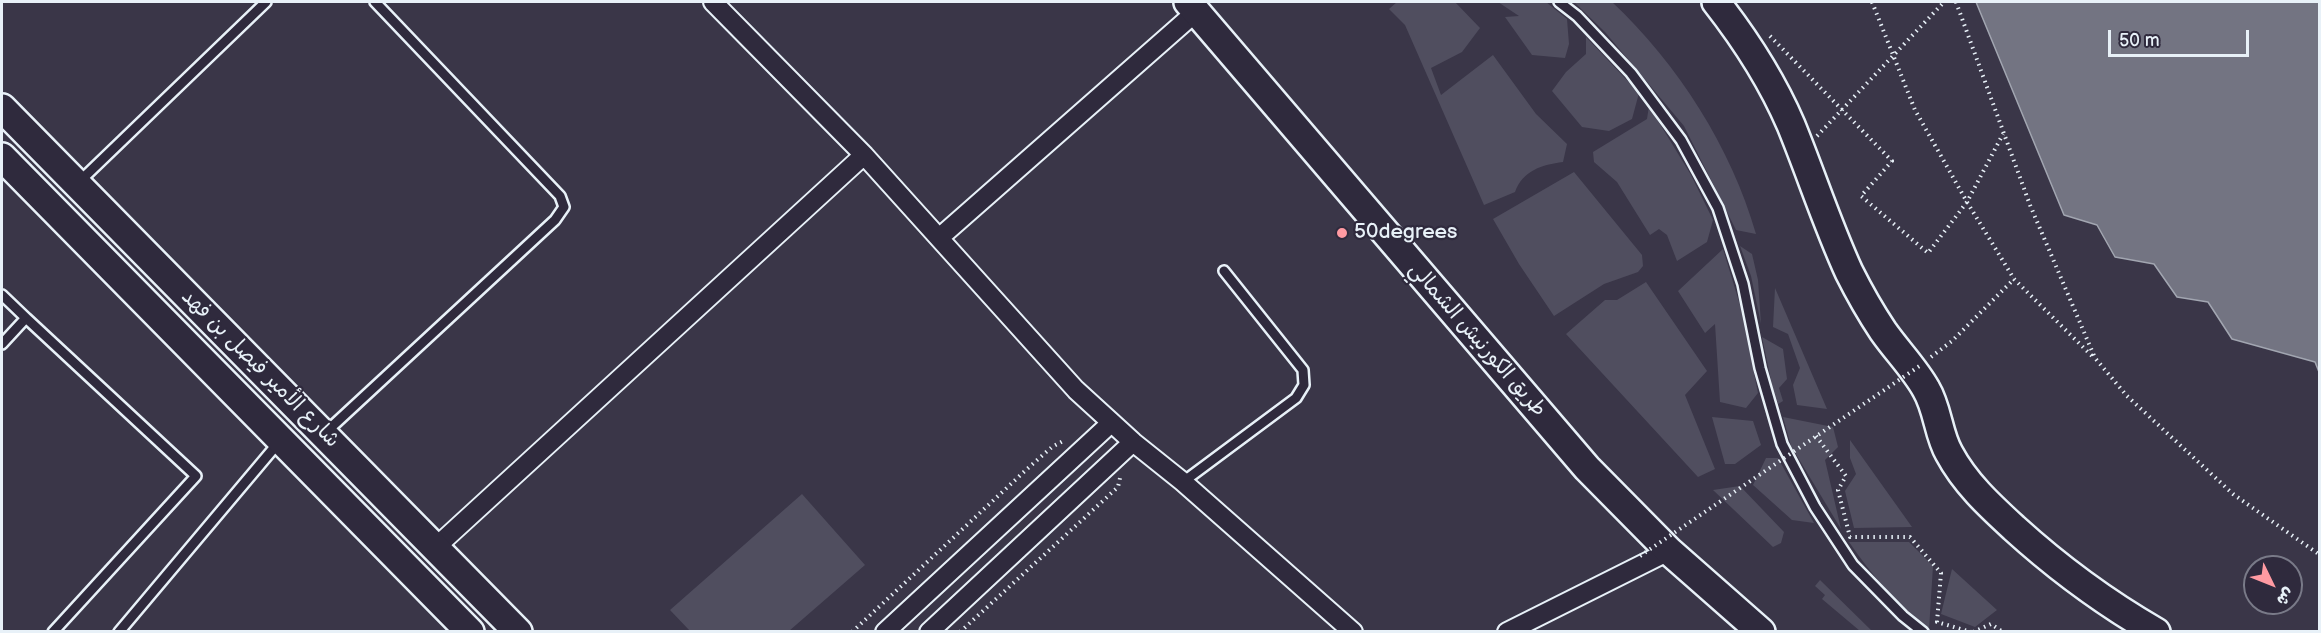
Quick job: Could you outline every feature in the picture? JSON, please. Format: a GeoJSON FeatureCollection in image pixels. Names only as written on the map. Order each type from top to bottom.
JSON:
{"type":"FeatureCollection","features":[{"type":"Feature","properties":{"kind":"main road"},"geometry":{"type":"LineString","coordinates":[[1716,2],[1743,37],[1767,77],[1790,124],[1850,274],[1882,330],[1926,388],[1934,405],[1947,450],[1958,468],[1983,500],[2051,562],[2118,610],[2156,632]]}},
{"type":"Feature","properties":{"kind":"main road","name":"طريق الكورنيش الشمالي"},"geometry":{"type":"LineString","coordinates":[[1192,6],[1587,468],[1669,551],[1761,632]]}},
{"type":"Feature","properties":{"kind":"main road","name":"شارع الأمير فيصل بن فهد"},"geometry":{"type":"LineString","coordinates":[[2,108],[518,632]]}},
{"type":"Feature","properties":{"kind":"main road","name":"شارع الأمير فيصل بن فهد"},"geometry":{"type":"LineString","coordinates":[[2,157],[470,632]]}},
{"type":"Feature","properties":{"kind":"main road"},"geometry":{"type":"LineString","coordinates":[[189,347],[215,324]]}},
{"type":"Feature","properties":{"kind":"street"},"geometry":{"type":"LineString","coordinates":[[713,2],[864,155],[1076,390],[1132,442],[1183,482],[1353,632]]}},
{"type":"Feature","properties":{"kind":"street"},"geometry":{"type":"LineString","coordinates":[[939,238],[1192,6]]}},
{"type":"Feature","properties":{"kind":"street"},"geometry":{"type":"LineString","coordinates":[[436,547],[864,155]]}},
{"type":"Feature","properties":{"kind":"street"},"geometry":{"type":"LineString","coordinates":[[885,632],[1111,423]]}},
{"type":"Feature","properties":{"kind":"street"},"geometry":{"type":"LineString","coordinates":[[929,632],[1132,442]]}},
{"type":"Feature","properties":{"kind":"street"},"geometry":{"type":"LineString","coordinates":[[1507,632],[1669,551]]}},
{"type":"Feature","properties":{"kind":"lane"},"geometry":{"type":"LineString","coordinates":[[77,184],[267,2]]}},
{"type":"Feature","properties":{"kind":"lane"},"geometry":{"type":"LineString","coordinates":[[324,434],[555,220],[564,207],[560,196],[375,2]]}},
{"type":"Feature","properties":{"kind":"lane"},"geometry":{"type":"LineString","coordinates":[[1559,2],[1577,16],[1631,73],[1681,140],[1718,208],[1736,262],[1743,284],[1760,368],[1782,444],[1815,507],[1853,565],[1903,616],[1923,632]]}},
{"type":"Feature","properties":{"kind":"lane"},"geometry":{"type":"LineString","coordinates":[[1183,482],[1296,398],[1304,386],[1303,370],[1224,272]]}},
{"type":"Feature","properties":{"kind":"lane"},"geometry":{"type":"LineString","coordinates":[[2,295],[196,476],[53,632]]}},
{"type":"Feature","properties":{"kind":"lane"},"geometry":{"type":"LineString","coordinates":[[2,344],[26,318]]}},
{"type":"Feature","properties":{"kind":"lane"},"geometry":{"type":"LineString","coordinates":[[119,632],[280,441]]}},
{"type":"Feature","properties":{"kind":"path"},"geometry":{"type":"LineString","coordinates":[[1872,2],[1915,110],[2014,279],[2095,358],[2127,396],[2233,494],[2319,555]]}},
{"type":"Feature","properties":{"kind":"path"},"geometry":{"type":"LineString","coordinates":[[1801,153],[1944,2]]}},
{"type":"Feature","properties":{"kind":"path"},"geometry":{"type":"LineString","coordinates":[[1956,2],[2030,204],[2095,358]]}},
{"type":"Feature","properties":{"kind":"path"},"geometry":{"type":"LineString","coordinates":[[1764,28],[1892,160],[1861,196],[1928,253],[1967,202],[2004,133]]}},
{"type":"Feature","properties":{"kind":"path"},"geometry":{"type":"LineString","coordinates":[[1640,556],[1921,365],[1952,341],[2014,279]]}},
{"type":"Feature","properties":{"kind":"path"},"geometry":{"type":"LineString","coordinates":[[852,632],[1052,447],[1072,436]]}},
{"type":"Feature","properties":{"kind":"path"},"geometry":{"type":"LineString","coordinates":[[1816,436],[1846,476],[1838,490],[1850,537],[1910,537],[1941,573],[1937,622],[1972,632],[1990,624],[2003,632]]}},
{"type":"Feature","properties":{"kind":"path"},"geometry":{"type":"LineString","coordinates":[[960,632],[1118,487],[1121,472]]}},
{"type":"Feature","properties":{"kind":"shaded area"},"geometry":{"type":"Polygon","coordinates":[[[1397,2],[1455,2],[1480,28],[1462,52],[1431,68],[1441,95],[1493,55],[1536,114],[1567,144],[1563,162],[1534,170],[1523,178],[1515,192],[1484,205],[1405,25],[1389,9],[1397,2]]]}},
{"type":"Feature","properties":{"kind":"shaded area"},"geometry":{"type":"Polygon","coordinates":[[[1498,2],[1546,2],[1567,19],[1569,44],[1565,58],[1532,55],[1505,17],[1519,16],[1498,2]]]}},
{"type":"Feature","properties":{"kind":"shaded area"},"geometry":{"type":"Polygon","coordinates":[[[1574,2],[1612,2],[1659,52],[1680,80],[1717,139],[1732,170],[1756,234],[1736,230],[1684,126],[1605,32],[1574,2]]]}},
{"type":"Feature","properties":{"kind":"shaded area"},"geometry":{"type":"Polygon","coordinates":[[[1586,37],[1639,93],[1632,119],[1609,131],[1582,127],[1552,91],[1566,72],[1586,54],[1586,37]]]}},
{"type":"Feature","properties":{"kind":"shaded area"},"geometry":{"type":"Polygon","coordinates":[[[1649,106],[1691,175],[1713,220],[1707,242],[1677,261],[1667,235],[1659,229],[1650,235],[1617,182],[1594,162],[1593,152],[1647,119],[1649,106]]]}},
{"type":"Feature","properties":{"kind":"shaded area"},"geometry":{"type":"Polygon","coordinates":[[[1574,172],[1642,255],[1643,266],[1638,272],[1604,284],[1554,316],[1519,264],[1493,219],[1574,172]]]}},
{"type":"Feature","properties":{"kind":"shaded area"},"geometry":{"type":"Polygon","coordinates":[[[1740,246],[1752,254],[1758,280],[1761,324],[1751,276],[1740,246]]]}},
{"type":"Feature","properties":{"kind":"shaded area"},"geometry":{"type":"Polygon","coordinates":[[[1723,249],[1740,305],[1758,393],[1746,408],[1720,402],[1715,324],[1705,333],[1678,291],[1723,249]]]}},
{"type":"Feature","properties":{"kind":"shaded area"},"geometry":{"type":"Polygon","coordinates":[[[1646,282],[1707,371],[1685,395],[1715,469],[1698,477],[1566,334],[1605,300],[1617,300],[1646,282]]]}},
{"type":"Feature","properties":{"kind":"shaded area"},"geometry":{"type":"Polygon","coordinates":[[[1775,288],[1827,409],[1797,405],[1793,385],[1800,368],[1788,334],[1773,327],[1775,288]]]}},
{"type":"Feature","properties":{"kind":"shaded area"},"geometry":{"type":"Polygon","coordinates":[[[1762,337],[1783,349],[1787,379],[1779,388],[1783,401],[1778,404],[1772,385],[1762,337]]]}},
{"type":"Feature","properties":{"kind":"shaded area"},"geometry":{"type":"Polygon","coordinates":[[[1712,417],[1753,421],[1761,445],[1735,464],[1725,464],[1712,417]]]}},
{"type":"Feature","properties":{"kind":"shaded area"},"geometry":{"type":"Polygon","coordinates":[[[1783,417],[1833,427],[1838,447],[1825,460],[1841,529],[1791,446],[1783,417]]]}},
{"type":"Feature","properties":{"kind":"shaded area"},"geometry":{"type":"Polygon","coordinates":[[[1850,440],[1912,527],[1854,528],[1845,491],[1856,474],[1850,458],[1850,440]]]}},
{"type":"Feature","properties":{"kind":"shaded area"},"geometry":{"type":"Polygon","coordinates":[[[1766,458],[1778,458],[1814,523],[1792,520],[1753,485],[1766,458]]]}},
{"type":"Feature","properties":{"kind":"shaded area"},"geometry":{"type":"Polygon","coordinates":[[[1740,486],[1784,532],[1781,543],[1773,547],[1713,490],[1740,486]]]}},
{"type":"Feature","properties":{"kind":"shaded area"},"geometry":{"type":"Polygon","coordinates":[[[802,494],[865,565],[789,631],[690,631],[670,610],[802,494]]]}},
{"type":"Feature","properties":{"kind":"shaded area"},"geometry":{"type":"Polygon","coordinates":[[[1849,542],[1909,542],[1933,566],[1929,630],[1886,589],[1849,542]]]}},
{"type":"Feature","properties":{"kind":"shaded area"},"geometry":{"type":"Polygon","coordinates":[[[1952,569],[1997,610],[1975,627],[1941,614],[1952,569]]]}},
{"type":"Feature","properties":{"kind":"shaded area"},"geometry":{"type":"Polygon","coordinates":[[[1820,580],[1872,631],[1860,631],[1822,599],[1825,595],[1815,586],[1820,580]]]}},
{"type":"Feature","properties":{"kind":"water"},"geometry":{"type":"Polygon","coordinates":[[[1976,2],[2319,2],[2319,372],[2315,362],[2232,339],[2208,302],[2177,297],[2154,264],[2115,257],[2097,225],[2064,215],[1976,2]]]}},
{"type":"Feature","properties":{"kind":"place","name":"50degrees"},"geometry":{"type":"Point","coordinates":[1342,233]}}]}
